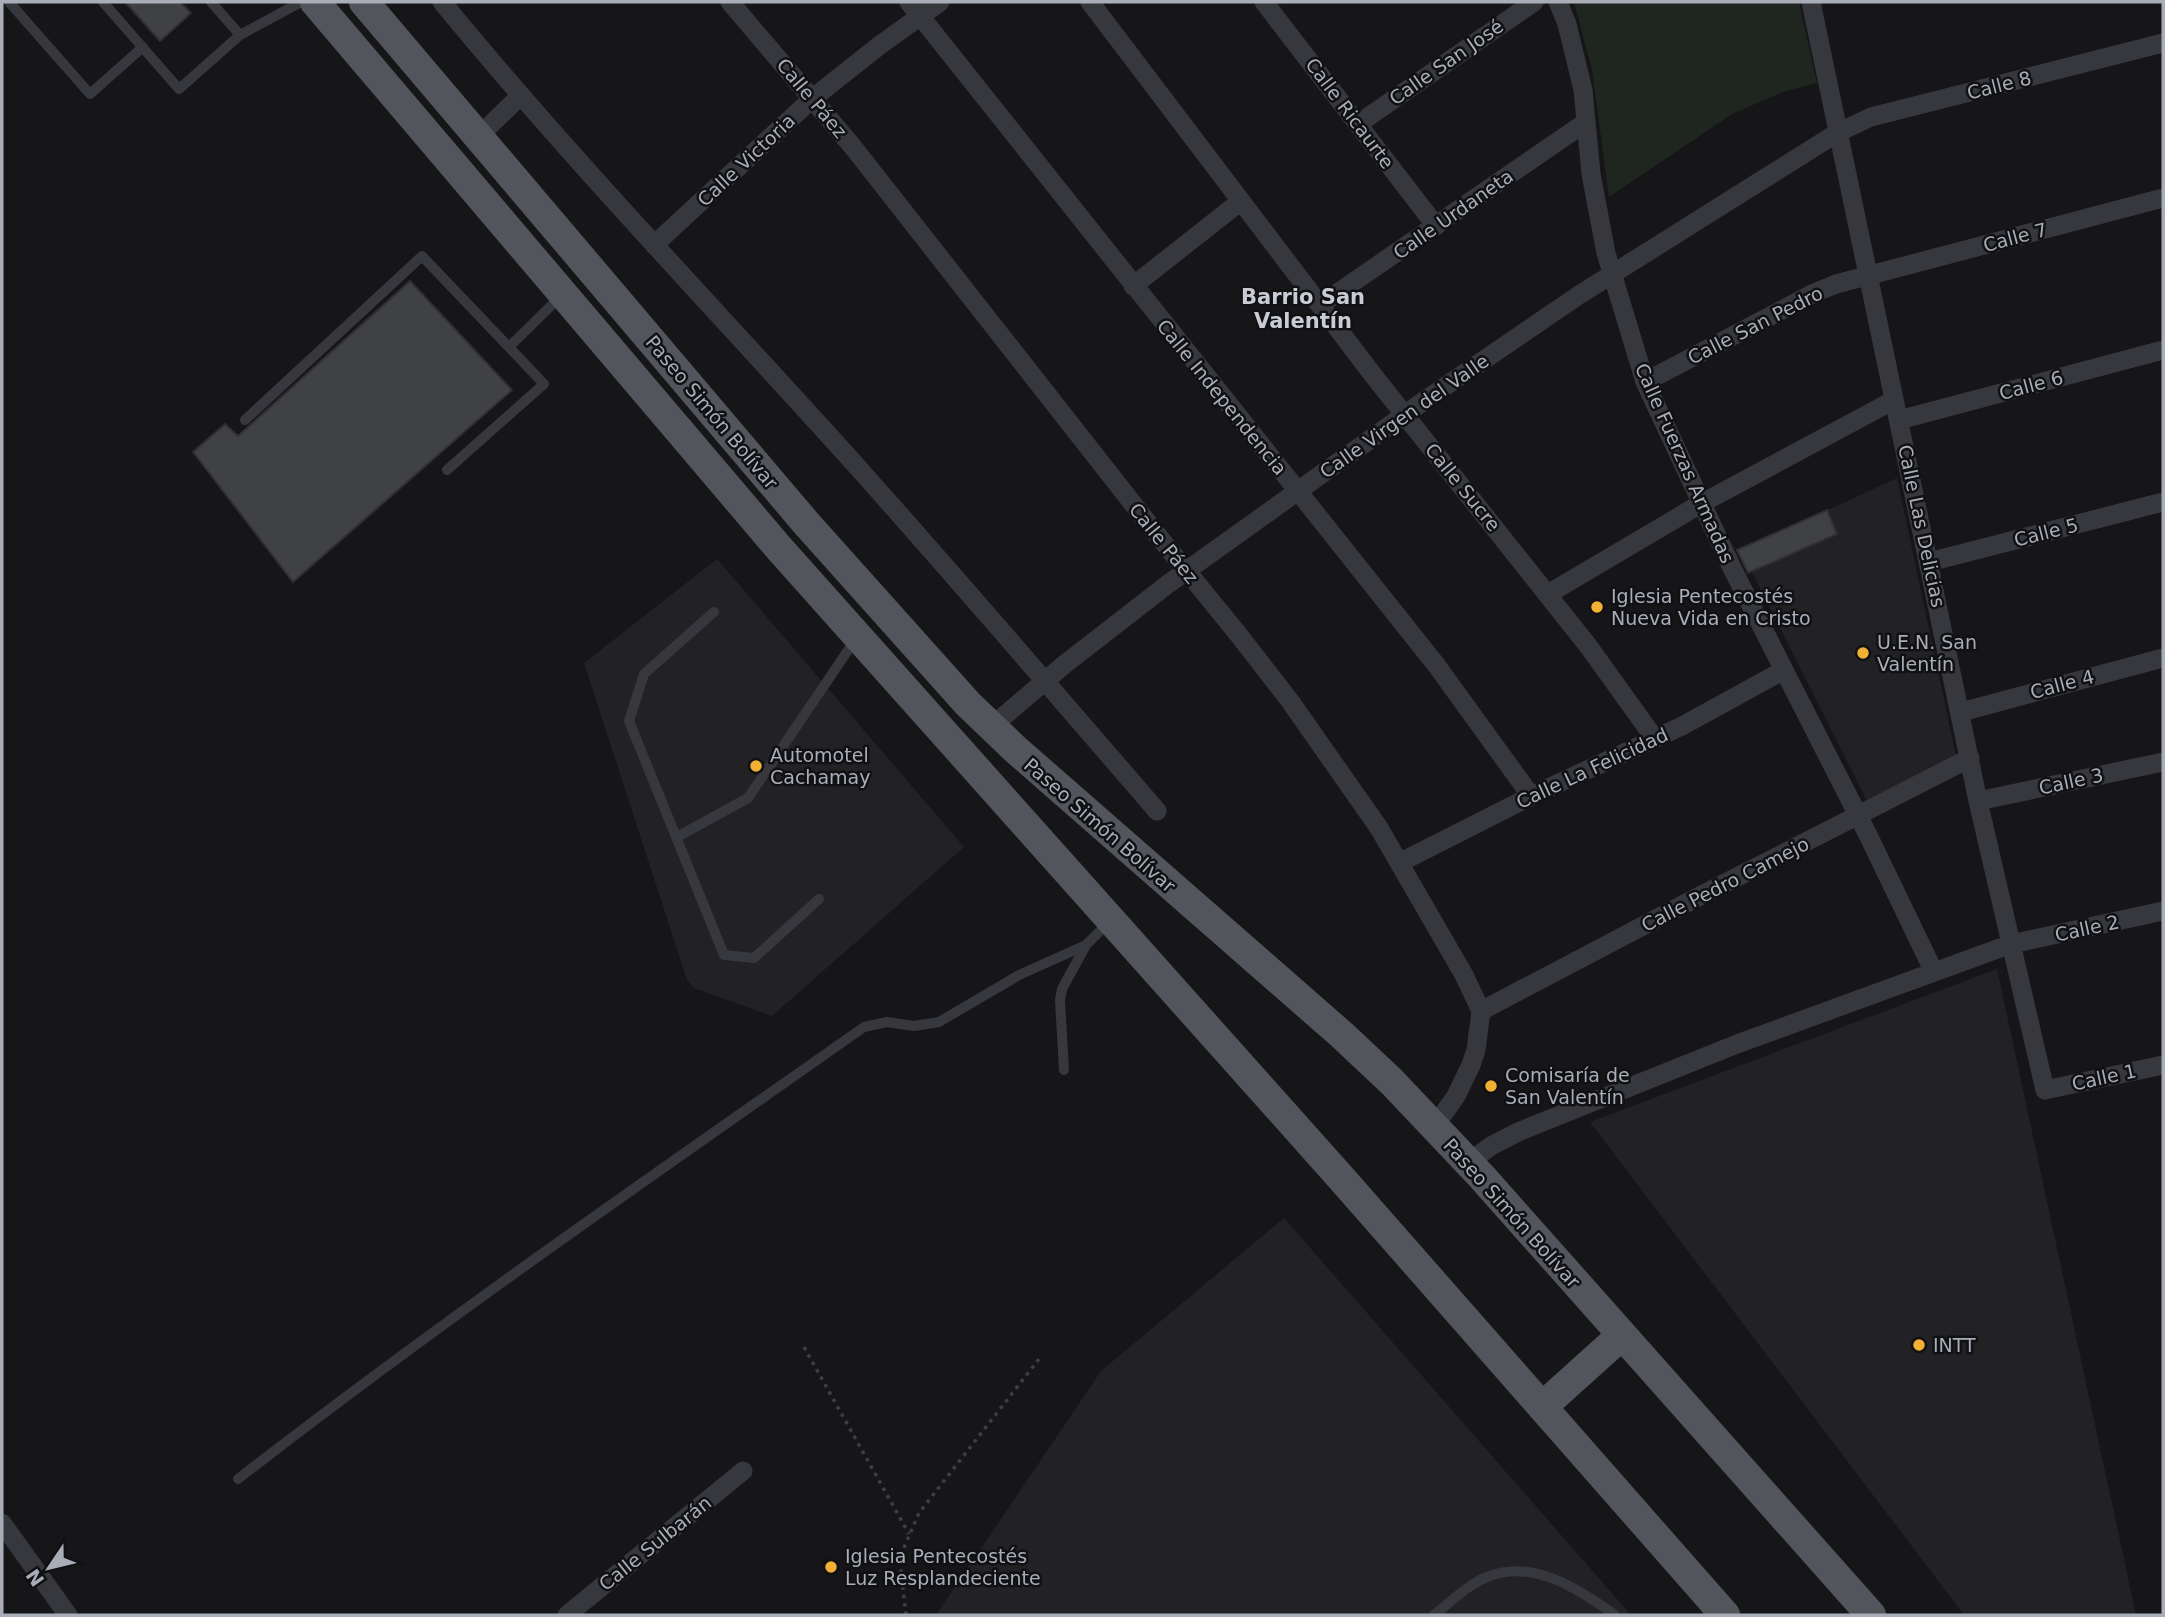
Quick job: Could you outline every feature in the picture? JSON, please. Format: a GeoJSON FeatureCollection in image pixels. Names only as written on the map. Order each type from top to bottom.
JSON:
{"type":"FeatureCollection","features":[{"type":"Feature","properties":{"kind":"main road","name":"Paseo Simón Bolívar"},"geometry":{"type":"LineString","coordinates":[[315,2],[778,547],[1111,919],[1725,1615]]}},
{"type":"Feature","properties":{"kind":"main road","name":"Paseo Simón Bolívar"},"geometry":{"type":"LineString","coordinates":[[364,2],[815,533],[922,654],[991,727],[1089,816],[1342,1035],[1434,1127],[1871,1615]]}},
{"type":"Feature","properties":{"kind":"main road"},"geometry":{"type":"LineString","coordinates":[[1542,1406],[1622,1335]]}},
{"type":"Feature","properties":{"kind":"street"},"geometry":{"type":"LineString","coordinates":[[442,2],[654,245],[861,471],[1157,811]]}},
{"type":"Feature","properties":{"kind":"street","name":"Calle Páez"},"geometry":{"type":"LineString","coordinates":[[730,2],[853,146],[1290,701],[1360,799],[1464,975],[1481,1012]]}},
{"type":"Feature","properties":{"kind":"street","name":"Calle Victoria"},"geometry":{"type":"LineString","coordinates":[[654,245],[915,9],[940,2]]}},
{"type":"Feature","properties":{"kind":"street","name":"Calle Sucre"},"geometry":{"type":"LineString","coordinates":[[1090,2],[1320,305],[1548,594],[1655,739]]}},
{"type":"Feature","properties":{"kind":"street","name":"Calle San José"},"geometry":{"type":"LineString","coordinates":[[1358,124],[1534,2]]}},
{"type":"Feature","properties":{"kind":"street","name":"Calle Fuerzas Armadas"},"geometry":{"type":"LineString","coordinates":[[1558,2],[1574,49],[1583,90],[1591,174],[1612,274],[1645,382],[1934,972]]}},
{"type":"Feature","properties":{"kind":"street","name":"Calle Las Delicias"},"geometry":{"type":"LineString","coordinates":[[1811,2],[1978,801],[2045,1090]]}},
{"type":"Feature","properties":{"kind":"street","name":"Calle Ricaurte"},"geometry":{"type":"LineString","coordinates":[[1275,5],[1358,124],[1436,226]]}},
{"type":"Feature","properties":{"kind":"street","name":"Calle Independencia"},"geometry":{"type":"LineString","coordinates":[[915,9],[1437,666],[1531,796]]}},
{"type":"Feature","properties":{"kind":"street","name":"Calle 8"},"geometry":{"type":"LineString","coordinates":[[1837,133],[1871,117],[2163,43]]}},
{"type":"Feature","properties":{"kind":"street"},"geometry":{"type":"LineString","coordinates":[[478,136],[521,95]]}},
{"type":"Feature","properties":{"kind":"street","name":"Calle Urdaneta"},"geometry":{"type":"LineString","coordinates":[[1320,305],[1586,122]]}},
{"type":"Feature","properties":{"kind":"street","name":"Calle Virgen del Valle"},"geometry":{"type":"LineString","coordinates":[[991,727],[1045,681],[1187,571],[1405,414],[1612,274],[1837,133]]}},
{"type":"Feature","properties":{"kind":"street","name":"Calle 7"},"geometry":{"type":"LineString","coordinates":[[1867,276],[2163,198]]}},
{"type":"Feature","properties":{"kind":"street"},"geometry":{"type":"LineString","coordinates":[[1133,286],[1241,201]]}},
{"type":"Feature","properties":{"kind":"street","name":"Calle San Pedro"},"geometry":{"type":"LineString","coordinates":[[1645,382],[1814,293],[1867,276]]}},
{"type":"Feature","properties":{"kind":"street","name":"Calle 6"},"geometry":{"type":"LineString","coordinates":[[1899,420],[2163,350]]}},
{"type":"Feature","properties":{"kind":"street"},"geometry":{"type":"LineString","coordinates":[[1548,594],[1702,503],[1894,400]]}},
{"type":"Feature","properties":{"kind":"street","name":"Calle 5"},"geometry":{"type":"LineString","coordinates":[[1929,562],[2163,502]]}},
{"type":"Feature","properties":{"kind":"street","name":"Calle 4"},"geometry":{"type":"LineString","coordinates":[[1961,712],[2163,658]]}},
{"type":"Feature","properties":{"kind":"street","name":"Calle La Felicidad"},"geometry":{"type":"LineString","coordinates":[[1399,863],[1531,796],[1655,739],[1784,670]]}},
{"type":"Feature","properties":{"kind":"street","name":"Calle Pedro Camejo"},"geometry":{"type":"LineString","coordinates":[[1481,1012],[1970,758]]}},
{"type":"Feature","properties":{"kind":"street","name":"Calle 3"},"geometry":{"type":"LineString","coordinates":[[1978,801],[2163,762]]}},
{"type":"Feature","properties":{"kind":"street","name":"Calle 2"},"geometry":{"type":"LineString","coordinates":[[1468,1163],[1504,1139],[1531,1127],[1737,1044],[2011,944],[2163,911]]}},
{"type":"Feature","properties":{"kind":"street"},"geometry":{"type":"LineString","coordinates":[[1434,1127],[1456,1096],[1471,1065],[1476,1050],[1481,1012]]}},
{"type":"Feature","properties":{"kind":"street","name":"Calle 1"},"geometry":{"type":"LineString","coordinates":[[2045,1090],[2163,1065]]}},
{"type":"Feature","properties":{"kind":"street","name":"Calle Sulbarán"},"geometry":{"type":"LineString","coordinates":[[567,1615],[743,1471]]}},
{"type":"Feature","properties":{"kind":"street"},"geometry":{"type":"LineString","coordinates":[[2,1523],[68,1615]]}},
{"type":"Feature","properties":{"kind":"lane"},"geometry":{"type":"LineString","coordinates":[[9,2],[90,94],[143,47]]}},
{"type":"Feature","properties":{"kind":"lane"},"geometry":{"type":"LineString","coordinates":[[103,2],[179,89],[240,35],[300,2]]}},
{"type":"Feature","properties":{"kind":"lane"},"geometry":{"type":"LineString","coordinates":[[211,2],[240,35]]}},
{"type":"Feature","properties":{"kind":"lane"},"geometry":{"type":"LineString","coordinates":[[245,420],[422,256],[544,384],[447,470]]}},
{"type":"Feature","properties":{"kind":"lane"},"geometry":{"type":"LineString","coordinates":[[509,347],[564,294]]}},
{"type":"Feature","properties":{"kind":"lane"},"geometry":{"type":"LineString","coordinates":[[713,611],[644,674],[629,721],[724,955],[754,958],[819,899]]}},
{"type":"Feature","properties":{"kind":"lane"},"geometry":{"type":"LineString","coordinates":[[677,838],[748,798],[857,636]]}},
{"type":"Feature","properties":{"kind":"lane"},"geometry":{"type":"LineString","coordinates":[[1064,1070],[1060,1000],[1062,989],[1086,944],[1111,919]]}},
{"type":"Feature","properties":{"kind":"lane"},"geometry":{"type":"LineString","coordinates":[[238,1479],[349,1392],[864,1027],[887,1022],[914,1026],[939,1022],[1019,975],[1086,944]]}},
{"type":"Feature","properties":{"kind":"lane"},"geometry":{"type":"LineString","coordinates":[[1434,1615],[1484,1578],[1500,1572],[1517,1571],[1537,1574],[1570,1586],[1615,1615]]}},
{"type":"Feature","properties":{"kind":"path"},"geometry":{"type":"LineString","coordinates":[[804,1348],[909,1534]]}},
{"type":"Feature","properties":{"kind":"path"},"geometry":{"type":"LineString","coordinates":[[906,1615],[901,1571],[902,1552],[919,1513],[1038,1359]]}},
{"type":"Feature","properties":{"kind":"shaded area"},"geometry":{"type":"Polygon","coordinates":[[[1574,2],[1799,2],[1817,83],[1783,92],[1732,114],[1609,197],[1592,70],[1574,2]]]}},
{"type":"Feature","properties":{"kind":"shaded area","name":"U.E.N. San Valentín"},"geometry":{"type":"Polygon","coordinates":[[[1897,478],[1956,756],[1867,801],[1741,550],[1897,478]]]}},
{"type":"Feature","properties":{"kind":"shaded area","name":"Automotel Cachamay"},"geometry":{"type":"Polygon","coordinates":[[[717,559],[964,847],[772,1016],[694,988],[687,980],[584,663],[717,559]]]}},
{"type":"Feature","properties":{"kind":"shaded area","name":"INTT"},"geometry":{"type":"Polygon","coordinates":[[[1997,969],[2136,1615],[1964,1615],[1590,1122],[1997,969]]]}},
{"type":"Feature","properties":{"kind":"shaded area"},"geometry":{"type":"Polygon","coordinates":[[[1284,1218],[1631,1615],[936,1615],[1101,1371],[1284,1218]]]}},
{"type":"Feature","properties":{"kind":"building"},"geometry":{"type":"Polygon","coordinates":[[[125,2],[180,2],[191,13],[160,41],[125,2]]]}},
{"type":"Feature","properties":{"kind":"building"},"geometry":{"type":"Polygon","coordinates":[[[410,281],[512,390],[293,582],[193,452],[225,424],[238,436],[410,281]]]}},
{"type":"Feature","properties":{"kind":"building"},"geometry":{"type":"Polygon","coordinates":[[[1827,510],[1837,534],[1748,573],[1737,550],[1827,510]]]}},
{"type":"Feature","properties":{"kind":"place","name":"Iglesia Pentecostés Nueva Vida en Cristo"},"geometry":{"type":"Point","coordinates":[1597,607]}},
{"type":"Feature","properties":{"kind":"place","name":"U.E.N. San Valentín"},"geometry":{"type":"Point","coordinates":[1863,653]}},
{"type":"Feature","properties":{"kind":"place","name":"Automotel Cachamay"},"geometry":{"type":"Point","coordinates":[756,766]}},
{"type":"Feature","properties":{"kind":"place","name":"Comisaría de San Valentín"},"geometry":{"type":"Point","coordinates":[1491,1086]}},
{"type":"Feature","properties":{"kind":"place","name":"INTT"},"geometry":{"type":"Point","coordinates":[1919,1345]}},
{"type":"Feature","properties":{"kind":"place","name":"Iglesia Pentecostés Luz Resplandeciente"},"geometry":{"type":"Point","coordinates":[831,1567]}},
{"type":"Feature","properties":{"kind":"district","name":"Barrio San Valentín"},"geometry":{"type":"Point","coordinates":[1303,309]}}]}
